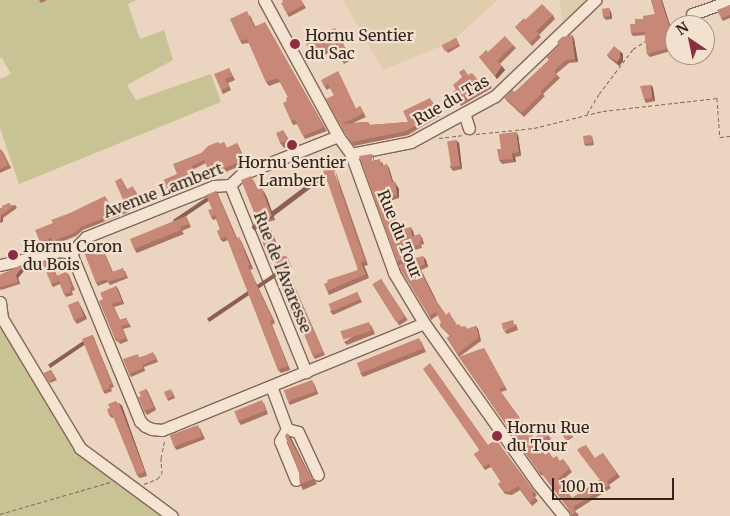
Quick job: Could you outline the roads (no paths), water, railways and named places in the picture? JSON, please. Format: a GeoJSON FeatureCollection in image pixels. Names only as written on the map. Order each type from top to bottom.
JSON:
{"type":"FeatureCollection","features":[{"type":"Feature","properties":{"kind":"street","name":"Rue du Tour"},"geometry":{"type":"LineString","coordinates":[[264,0],[338,136],[351,154],[394,273],[424,324],[538,484],[564,516]]}},
{"type":"Feature","properties":{"kind":"street","name":"Rue du Tas"},"geometry":{"type":"LineString","coordinates":[[351,154],[411,142],[495,96],[594,0]]}},
{"type":"Feature","properties":{"kind":"street"},"geometry":{"type":"LineString","coordinates":[[692,14],[730,1]]}},
{"type":"Feature","properties":{"kind":"street"},"geometry":{"type":"LineString","coordinates":[[464,113],[470,132]]}},
{"type":"Feature","properties":{"kind":"street","name":"Avenue Lambert"},"geometry":{"type":"LineString","coordinates":[[71,253],[86,237],[214,186],[230,185],[242,174],[338,136]]}},
{"type":"Feature","properties":{"kind":"street","name":"Rue de l'Avaresse"},"geometry":{"type":"LineString","coordinates":[[230,185],[306,372]]}},
{"type":"Feature","properties":{"kind":"street"},"geometry":{"type":"LineString","coordinates":[[0,265],[60,250],[71,253],[140,421],[145,426],[162,430],[424,324]]}},
{"type":"Feature","properties":{"kind":"street"},"geometry":{"type":"LineString","coordinates":[[0,302],[2,318],[80,448],[172,516]]}},
{"type":"Feature","properties":{"kind":"street"},"geometry":{"type":"LineString","coordinates":[[271,386],[287,429]]}},
{"type":"Feature","properties":{"kind":"street"},"geometry":{"type":"LineString","coordinates":[[287,429],[298,432],[318,475]]}},
{"type":"Feature","properties":{"kind":"street"},"geometry":{"type":"LineString","coordinates":[[287,429],[280,441],[296,480]]}},
{"type":"Feature","properties":{"kind":"place","name":"Hornu Sentier du Sac"},"geometry":{"type":"Point","coordinates":[295,44]}},
{"type":"Feature","properties":{"kind":"place","name":"Hornu Sentier Lambert"},"geometry":{"type":"Point","coordinates":[292,145]}},
{"type":"Feature","properties":{"kind":"place","name":"Hornu Coron du Bois"},"geometry":{"type":"Point","coordinates":[13,255]}},
{"type":"Feature","properties":{"kind":"place","name":"Hornu Rue du Tour"},"geometry":{"type":"Point","coordinates":[497,436]}}]}
